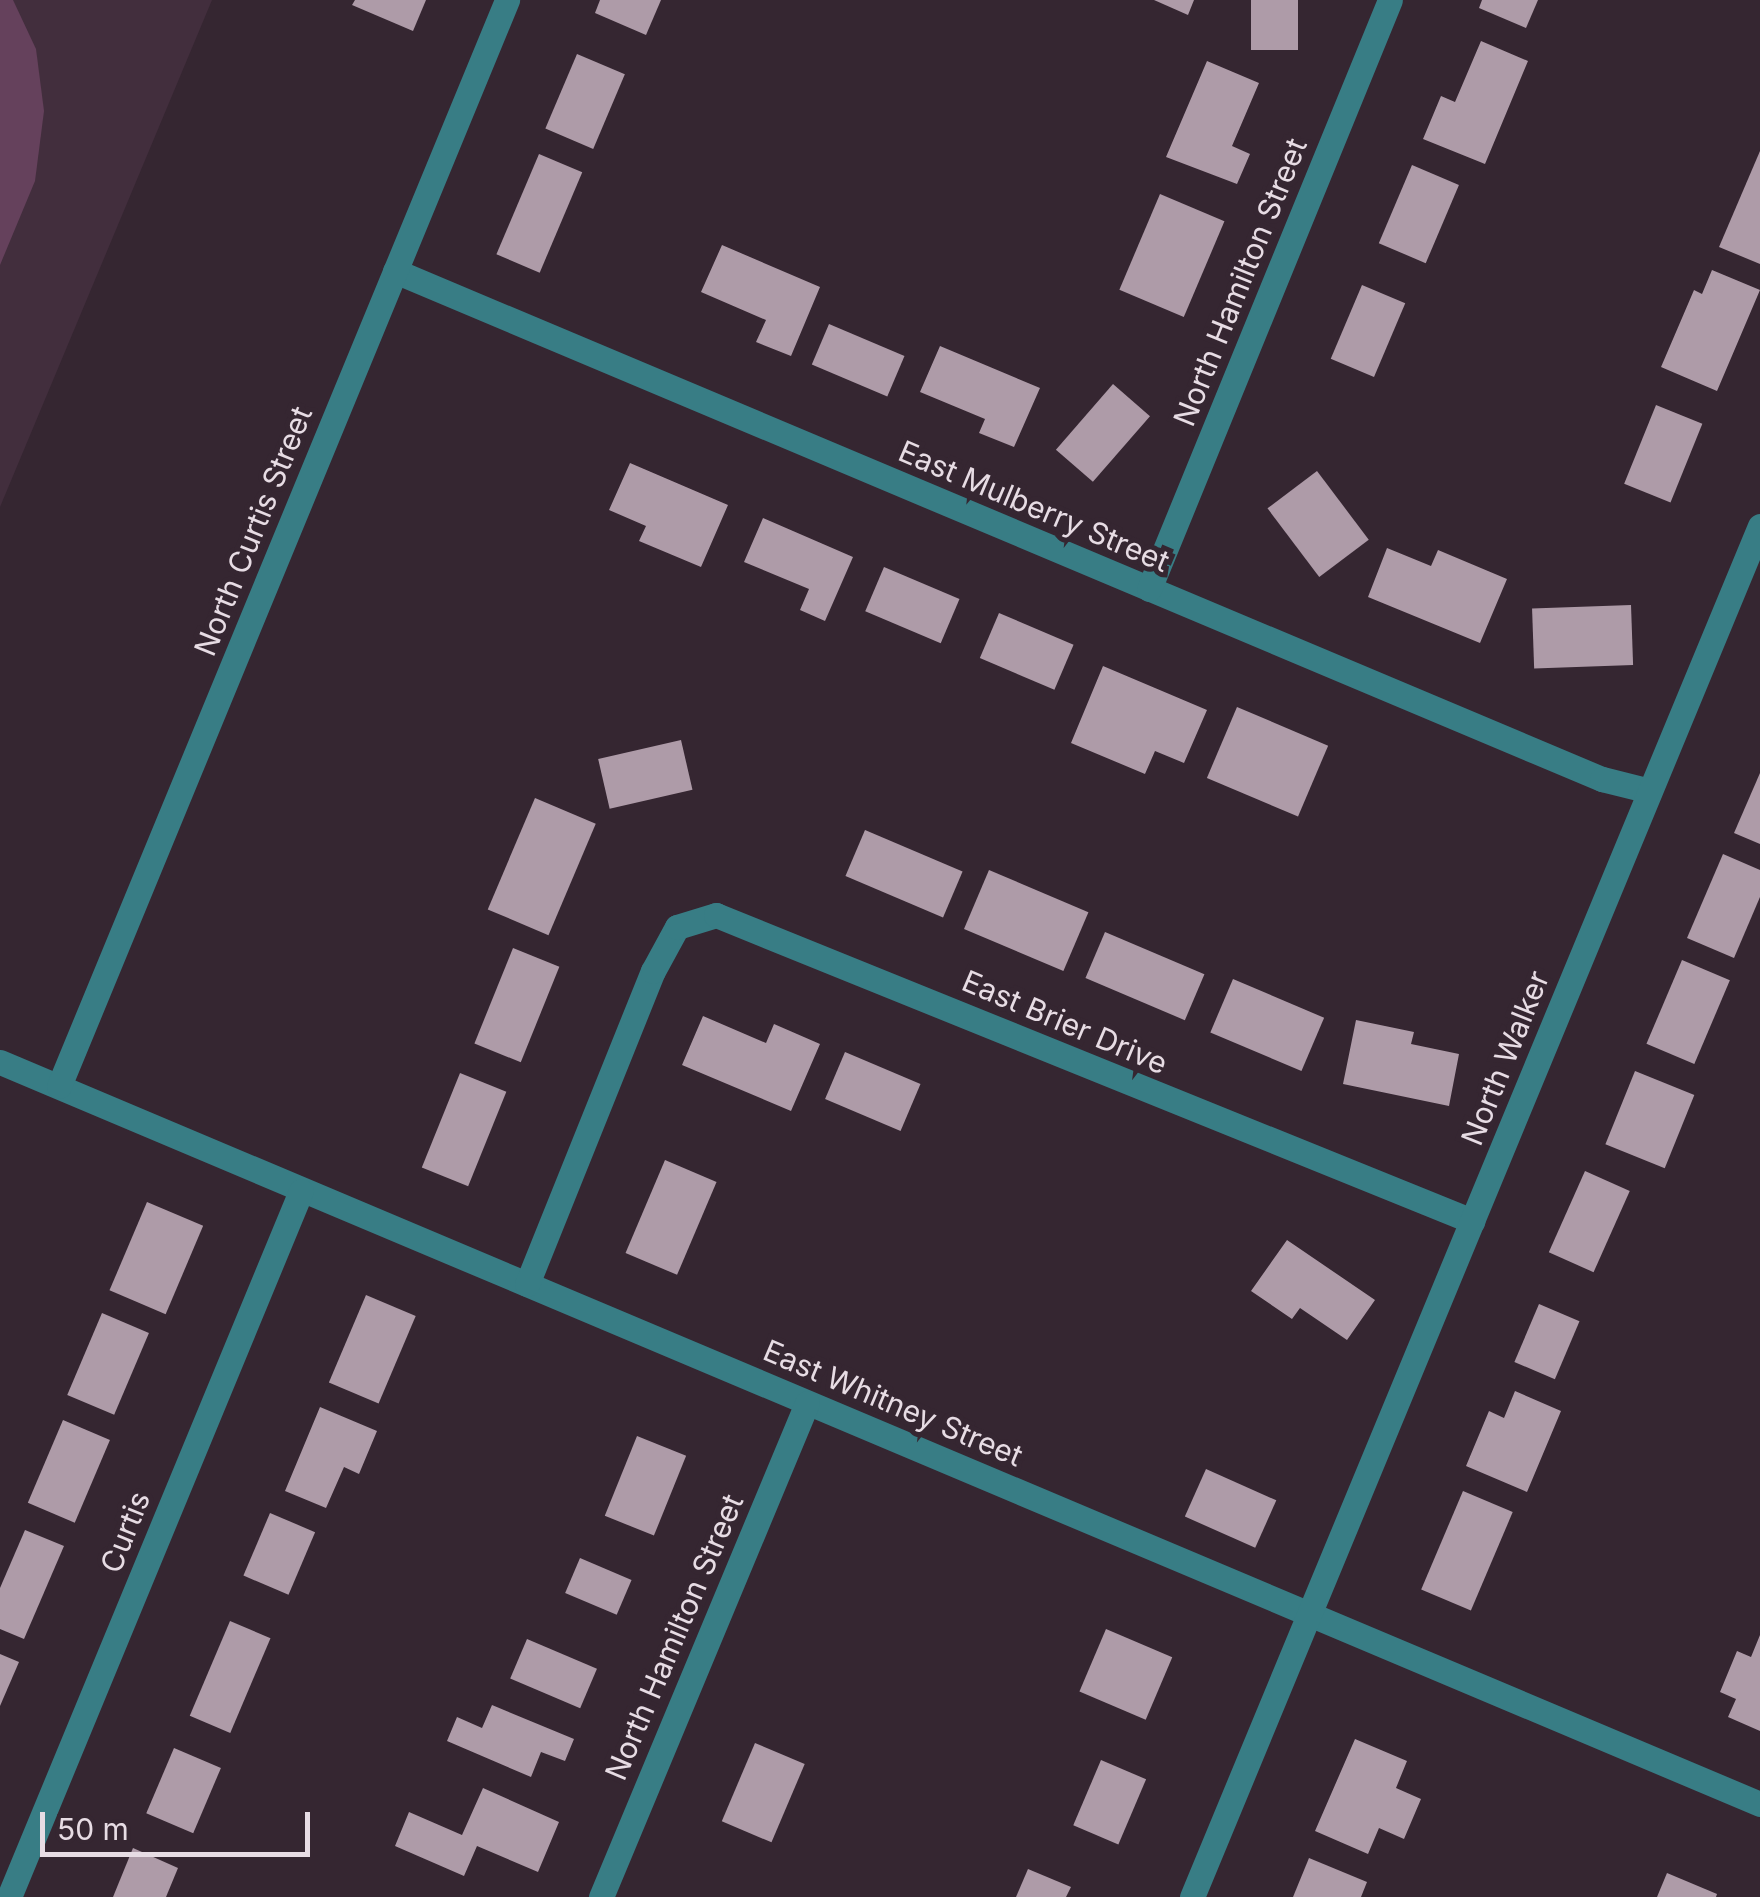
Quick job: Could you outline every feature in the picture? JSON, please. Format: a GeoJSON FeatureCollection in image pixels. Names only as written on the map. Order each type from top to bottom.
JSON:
{"type":"FeatureCollection","features":[{"type":"Feature","properties":{"kind":"street","name":"North Curtis Street"},"geometry":{"type":"LineString","coordinates":[[58,1086],[508,0]]}},
{"type":"Feature","properties":{"kind":"street","name":"North Hamilton Street"},"geometry":{"type":"LineString","coordinates":[[1149,590],[1390,0]]}},
{"type":"Feature","properties":{"kind":"street","name":"East Mulberry Street"},"geometry":{"type":"LineString","coordinates":[[395,271],[1602,779],[1650,791]]}},
{"type":"Feature","properties":{"kind":"street","name":"North Walker"},"geometry":{"type":"LineString","coordinates":[[1192,1897],[1760,526]]}},
{"type":"Feature","properties":{"kind":"street","name":"East Brier Drive"},"geometry":{"type":"LineString","coordinates":[[527,1284],[653,970],[677,927],[716,916],[745,924],[1400,1198],[1472,1222]]}},
{"type":"Feature","properties":{"kind":"street","name":"East Whitney Street"},"geometry":{"type":"LineString","coordinates":[[0,1062],[1760,1804]]}},
{"type":"Feature","properties":{"kind":"street","name":"Curtis"},"geometry":{"type":"LineString","coordinates":[[10,1897],[301,1191]]}},
{"type":"Feature","properties":{"kind":"street","name":"North Hamilton Street"},"geometry":{"type":"LineString","coordinates":[[601,1897],[807,1403]]}},
{"type":"Feature","properties":{"kind":"shaded area"},"geometry":{"type":"Polygon","coordinates":[[[0,0],[212,0],[0,507],[0,0]]]}},
{"type":"Feature","properties":{"kind":"shaded area"},"geometry":{"type":"Polygon","coordinates":[[[0,0],[13,0],[36,49],[44,111],[35,181],[0,265],[0,0]]]}},
{"type":"Feature","properties":{"kind":"building"},"geometry":{"type":"Polygon","coordinates":[[[355,0],[426,0],[413,31],[352,5],[355,0]]]}},
{"type":"Feature","properties":{"kind":"building"},"geometry":{"type":"Polygon","coordinates":[[[600,0],[661,0],[646,35],[595,13],[600,0]]]}},
{"type":"Feature","properties":{"kind":"building"},"geometry":{"type":"Polygon","coordinates":[[[1154,0],[1194,0],[1188,15],[1154,0]]]}},
{"type":"Feature","properties":{"kind":"building"},"geometry":{"type":"Polygon","coordinates":[[[1251,0],[1298,0],[1298,50],[1251,50],[1251,0]]]}},
{"type":"Feature","properties":{"kind":"building"},"geometry":{"type":"Polygon","coordinates":[[[1482,0],[1538,0],[1526,28],[1479,8],[1482,0]]]}},
{"type":"Feature","properties":{"kind":"building"},"geometry":{"type":"Polygon","coordinates":[[[1481,41],[1528,61],[1485,164],[1423,139],[1441,96],[1455,102],[1481,41]]]}},
{"type":"Feature","properties":{"kind":"building"},"geometry":{"type":"Polygon","coordinates":[[[577,54],[625,74],[593,149],[545,129],[577,54]]]}},
{"type":"Feature","properties":{"kind":"building"},"geometry":{"type":"Polygon","coordinates":[[[1207,61],[1259,83],[1232,146],[1250,154],[1237,184],[1166,157],[1207,61]]]}},
{"type":"Feature","properties":{"kind":"building"},"geometry":{"type":"Polygon","coordinates":[[[1760,151],[1760,264],[1719,247],[1760,151]]]}},
{"type":"Feature","properties":{"kind":"building"},"geometry":{"type":"Polygon","coordinates":[[[539,154],[582,172],[540,273],[496,254],[539,154]]]}},
{"type":"Feature","properties":{"kind":"building"},"geometry":{"type":"Polygon","coordinates":[[[1412,165],[1459,185],[1426,263],[1379,243],[1412,165]]]}},
{"type":"Feature","properties":{"kind":"building"},"geometry":{"type":"Polygon","coordinates":[[[1160,194],[1224,221],[1184,317],[1119,290],[1160,194]]]}},
{"type":"Feature","properties":{"kind":"building"},"geometry":{"type":"Polygon","coordinates":[[[722,245],[820,287],[791,356],[756,342],[766,320],[701,292],[722,245]]]}},
{"type":"Feature","properties":{"kind":"building"},"geometry":{"type":"Polygon","coordinates":[[[1712,270],[1760,290],[1717,391],[1661,367],[1694,290],[1702,294],[1712,270]]]}},
{"type":"Feature","properties":{"kind":"building"},"geometry":{"type":"Polygon","coordinates":[[[1362,285],[1405,303],[1374,377],[1331,359],[1362,285]]]}},
{"type":"Feature","properties":{"kind":"building"},"geometry":{"type":"Polygon","coordinates":[[[829,324],[904,356],[887,397],[812,365],[829,324]]]}},
{"type":"Feature","properties":{"kind":"building"},"geometry":{"type":"Polygon","coordinates":[[[940,346],[1040,388],[1014,447],[979,433],[985,419],[920,392],[940,346]]]}},
{"type":"Feature","properties":{"kind":"building"},"geometry":{"type":"Polygon","coordinates":[[[1113,384],[1150,416],[1093,482],[1056,450],[1113,384]]]}},
{"type":"Feature","properties":{"kind":"building"},"geometry":{"type":"Polygon","coordinates":[[[1656,405],[1702,424],[1671,503],[1624,484],[1656,405]]]}},
{"type":"Feature","properties":{"kind":"building"},"geometry":{"type":"Polygon","coordinates":[[[630,463],[728,505],[701,567],[639,541],[646,526],[609,510],[630,463]]]}},
{"type":"Feature","properties":{"kind":"building"},"geometry":{"type":"Polygon","coordinates":[[[1317,471],[1369,540],[1319,577],[1267,508],[1317,471]]]}},
{"type":"Feature","properties":{"kind":"building"},"geometry":{"type":"Polygon","coordinates":[[[763,518],[853,557],[825,621],[800,610],[809,589],[744,562],[763,518]]]}},
{"type":"Feature","properties":{"kind":"building"},"geometry":{"type":"Polygon","coordinates":[[[1387,548],[1431,566],[1438,550],[1507,579],[1480,643],[1368,597],[1387,548]]]}},
{"type":"Feature","properties":{"kind":"building"},"geometry":{"type":"Polygon","coordinates":[[[884,567],[959,599],[941,643],[865,611],[884,567]]]}},
{"type":"Feature","properties":{"kind":"building"},"geometry":{"type":"Polygon","coordinates":[[[1631,605],[1633,665],[1534,668],[1532,608],[1631,605]]]}},
{"type":"Feature","properties":{"kind":"building"},"geometry":{"type":"Polygon","coordinates":[[[999,613],[1074,645],[1054,690],[980,658],[999,613]]]}},
{"type":"Feature","properties":{"kind":"building"},"geometry":{"type":"Polygon","coordinates":[[[1103,666],[1207,710],[1184,763],[1155,751],[1145,774],[1071,743],[1103,666]]]}},
{"type":"Feature","properties":{"kind":"building"},"geometry":{"type":"Polygon","coordinates":[[[1237,707],[1328,746],[1298,817],[1207,778],[1237,707]]]}},
{"type":"Feature","properties":{"kind":"building"},"geometry":{"type":"Polygon","coordinates":[[[681,740],[692,790],[610,809],[598,759],[681,740]]]}},
{"type":"Feature","properties":{"kind":"building"},"geometry":{"type":"Polygon","coordinates":[[[1760,773],[1760,844],[1734,833],[1760,773]]]}},
{"type":"Feature","properties":{"kind":"building"},"geometry":{"type":"Polygon","coordinates":[[[535,798],[596,824],[548,935],[488,909],[535,798]]]}},
{"type":"Feature","properties":{"kind":"building"},"geometry":{"type":"Polygon","coordinates":[[[865,830],[963,871],[943,917],[845,876],[865,830]]]}},
{"type":"Feature","properties":{"kind":"building"},"geometry":{"type":"Polygon","coordinates":[[[1723,854],[1760,870],[1760,897],[1734,958],[1687,938],[1723,854]]]}},
{"type":"Feature","properties":{"kind":"building"},"geometry":{"type":"Polygon","coordinates":[[[989,870],[1088,912],[1063,971],[964,929],[989,870]]]}},
{"type":"Feature","properties":{"kind":"building"},"geometry":{"type":"Polygon","coordinates":[[[1105,932],[1204,974],[1185,1020],[1085,978],[1105,932]]]}},
{"type":"Feature","properties":{"kind":"building"},"geometry":{"type":"Polygon","coordinates":[[[513,948],[559,967],[521,1062],[474,1043],[513,948]]]}},
{"type":"Feature","properties":{"kind":"building"},"geometry":{"type":"Polygon","coordinates":[[[1682,960],[1730,980],[1694,1064],[1646,1044],[1682,960]]]}},
{"type":"Feature","properties":{"kind":"building"},"geometry":{"type":"Polygon","coordinates":[[[1233,979],[1324,1018],[1301,1071],[1210,1032],[1233,979]]]}},
{"type":"Feature","properties":{"kind":"building"},"geometry":{"type":"Polygon","coordinates":[[[703,1016],[766,1043],[774,1024],[820,1044],[791,1111],[682,1065],[703,1016]]]}},
{"type":"Feature","properties":{"kind":"building"},"geometry":{"type":"Polygon","coordinates":[[[1356,1020],[1414,1032],[1411,1044],[1459,1054],[1449,1106],[1343,1084],[1356,1020]]]}},
{"type":"Feature","properties":{"kind":"building"},"geometry":{"type":"Polygon","coordinates":[[[845,1052],[920,1084],[901,1131],[825,1099],[845,1052]]]}},
{"type":"Feature","properties":{"kind":"building"},"geometry":{"type":"Polygon","coordinates":[[[1635,1071],[1694,1095],[1665,1168],[1605,1144],[1635,1071]]]}},
{"type":"Feature","properties":{"kind":"building"},"geometry":{"type":"Polygon","coordinates":[[[460,1073],[506,1092],[468,1186],[422,1168],[460,1073]]]}},
{"type":"Feature","properties":{"kind":"building"},"geometry":{"type":"Polygon","coordinates":[[[665,1160],[717,1182],[677,1275],[626,1253],[665,1160]]]}},
{"type":"Feature","properties":{"kind":"building"},"geometry":{"type":"Polygon","coordinates":[[[1585,1171],[1630,1191],[1594,1272],[1549,1252],[1585,1171]]]}},
{"type":"Feature","properties":{"kind":"building"},"geometry":{"type":"Polygon","coordinates":[[[147,1202],[203,1226],[166,1314],[109,1290],[147,1202]]]}},
{"type":"Feature","properties":{"kind":"building"},"geometry":{"type":"Polygon","coordinates":[[[1287,1240],[1375,1300],[1347,1340],[1300,1308],[1292,1319],[1251,1291],[1287,1240]]]}},
{"type":"Feature","properties":{"kind":"building"},"geometry":{"type":"Polygon","coordinates":[[[366,1295],[416,1316],[379,1404],[329,1382],[366,1295]]]}},
{"type":"Feature","properties":{"kind":"building"},"geometry":{"type":"Polygon","coordinates":[[[1539,1304],[1580,1321],[1555,1379],[1514,1362],[1539,1304]]]}},
{"type":"Feature","properties":{"kind":"building"},"geometry":{"type":"Polygon","coordinates":[[[102,1313],[149,1333],[114,1415],[67,1395],[102,1313]]]}},
{"type":"Feature","properties":{"kind":"building"},"geometry":{"type":"Polygon","coordinates":[[[1515,1391],[1561,1411],[1527,1492],[1466,1466],[1489,1411],[1504,1418],[1515,1391]]]}},
{"type":"Feature","properties":{"kind":"building"},"geometry":{"type":"Polygon","coordinates":[[[320,1407],[377,1431],[359,1474],[344,1467],[326,1508],[285,1491],[320,1407]]]}},
{"type":"Feature","properties":{"kind":"building"},"geometry":{"type":"Polygon","coordinates":[[[63,1420],[110,1440],[75,1523],[28,1503],[63,1420]]]}},
{"type":"Feature","properties":{"kind":"building"},"geometry":{"type":"Polygon","coordinates":[[[637,1436],[686,1456],[654,1536],[605,1516],[637,1436]]]}},
{"type":"Feature","properties":{"kind":"building"},"geometry":{"type":"Polygon","coordinates":[[[1206,1469],[1276,1500],[1255,1548],[1185,1517],[1206,1469]]]}},
{"type":"Feature","properties":{"kind":"building"},"geometry":{"type":"Polygon","coordinates":[[[1463,1491],[1513,1512],[1471,1611],[1421,1589],[1463,1491]]]}},
{"type":"Feature","properties":{"kind":"building"},"geometry":{"type":"Polygon","coordinates":[[[270,1513],[315,1532],[289,1595],[243,1576],[270,1513]]]}},
{"type":"Feature","properties":{"kind":"building"},"geometry":{"type":"Polygon","coordinates":[[[25,1530],[64,1546],[24,1639],[0,1629],[0,1588],[25,1530]]]}},
{"type":"Feature","properties":{"kind":"building"},"geometry":{"type":"Polygon","coordinates":[[[580,1558],[632,1580],[617,1615],[565,1593],[580,1558]]]}},
{"type":"Feature","properties":{"kind":"building"},"geometry":{"type":"Polygon","coordinates":[[[230,1621],[271,1638],[230,1733],[190,1716],[230,1621]]]}},
{"type":"Feature","properties":{"kind":"building"},"geometry":{"type":"Polygon","coordinates":[[[1106,1629],[1172,1657],[1146,1720],[1079,1692],[1106,1629]]]}},
{"type":"Feature","properties":{"kind":"building"},"geometry":{"type":"Polygon","coordinates":[[[1760,1635],[1760,1731],[1728,1717],[1736,1699],[1720,1692],[1737,1651],[1751,1657],[1760,1635]]]}},
{"type":"Feature","properties":{"kind":"building"},"geometry":{"type":"Polygon","coordinates":[[[527,1639],[597,1669],[580,1708],[510,1679],[527,1639]]]}},
{"type":"Feature","properties":{"kind":"building"},"geometry":{"type":"Polygon","coordinates":[[[0,1654],[19,1662],[0,1706],[0,1654]]]}},
{"type":"Feature","properties":{"kind":"building"},"geometry":{"type":"Polygon","coordinates":[[[492,1705],[574,1739],[565,1761],[541,1752],[531,1777],[447,1741],[457,1717],[482,1728],[492,1705]]]}},
{"type":"Feature","properties":{"kind":"building"},"geometry":{"type":"Polygon","coordinates":[[[1355,1739],[1407,1761],[1396,1788],[1421,1799],[1404,1839],[1379,1828],[1368,1854],[1315,1831],[1355,1739]]]}},
{"type":"Feature","properties":{"kind":"building"},"geometry":{"type":"Polygon","coordinates":[[[755,1743],[805,1764],[771,1842],[722,1821],[755,1743]]]}},
{"type":"Feature","properties":{"kind":"building"},"geometry":{"type":"Polygon","coordinates":[[[174,1748],[221,1768],[193,1833],[146,1813],[174,1748]]]}},
{"type":"Feature","properties":{"kind":"building"},"geometry":{"type":"Polygon","coordinates":[[[1101,1760],[1146,1779],[1118,1845],[1073,1825],[1101,1760]]]}},
{"type":"Feature","properties":{"kind":"building"},"geometry":{"type":"Polygon","coordinates":[[[483,1788],[559,1822],[538,1872],[477,1846],[464,1876],[395,1846],[409,1812],[462,1835],[483,1788]]]}},
{"type":"Feature","properties":{"kind":"building"},"geometry":{"type":"Polygon","coordinates":[[[133,1848],[178,1868],[166,1897],[113,1897],[133,1848]]]}},
{"type":"Feature","properties":{"kind":"building"},"geometry":{"type":"Polygon","coordinates":[[[1309,1858],[1367,1882],[1361,1897],[1293,1897],[1309,1858]]]}},
{"type":"Feature","properties":{"kind":"building"},"geometry":{"type":"Polygon","coordinates":[[[1028,1869],[1071,1887],[1066,1897],[1016,1897],[1028,1869]]]}},
{"type":"Feature","properties":{"kind":"building"},"geometry":{"type":"Polygon","coordinates":[[[1667,1873],[1717,1894],[1716,1897],[1657,1897],[1667,1873]]]}}]}
